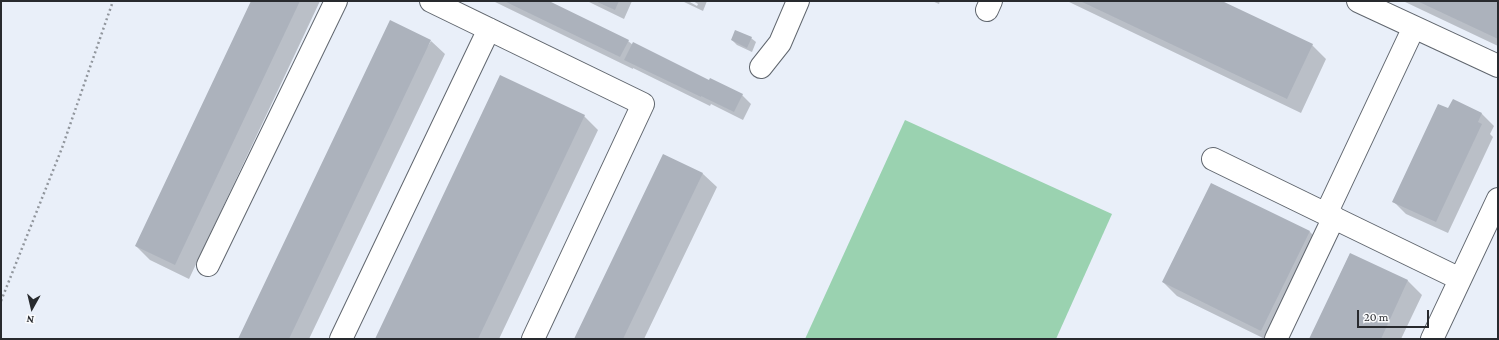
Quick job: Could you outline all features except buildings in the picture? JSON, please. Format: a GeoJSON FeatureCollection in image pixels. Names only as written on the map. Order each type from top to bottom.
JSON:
{"type":"FeatureCollection","features":[{"type":"Feature","properties":{"kind":"lane"},"geometry":{"type":"LineString","coordinates":[[208,265],[336,1]]}},
{"type":"Feature","properties":{"kind":"lane"},"geometry":{"type":"LineString","coordinates":[[431,1],[643,104],[533,339]]}},
{"type":"Feature","properties":{"kind":"lane"},"geometry":{"type":"LineString","coordinates":[[761,66],[780,43],[798,1]]}},
{"type":"Feature","properties":{"kind":"lane"},"geometry":{"type":"LineString","coordinates":[[1358,1],[1498,66]]}},
{"type":"Feature","properties":{"kind":"lane"},"geometry":{"type":"LineString","coordinates":[[1276,339],[1414,27]]}},
{"type":"Feature","properties":{"kind":"lane"},"geometry":{"type":"LineString","coordinates":[[341,339],[489,29]]}},
{"type":"Feature","properties":{"kind":"lane"},"geometry":{"type":"LineString","coordinates":[[1213,159],[1460,279]]}},
{"type":"Feature","properties":{"kind":"lane"},"geometry":{"type":"LineString","coordinates":[[1432,339],[1498,199]]}},
{"type":"Feature","properties":{"kind":"path"},"geometry":{"type":"LineString","coordinates":[[1,301],[62,148],[113,1]]}},
{"type":"Feature","properties":{"kind":"green space"},"geometry":{"type":"Polygon","coordinates":[[[905,120],[1112,214],[1056,339],[805,339],[905,120]]]}}]}
